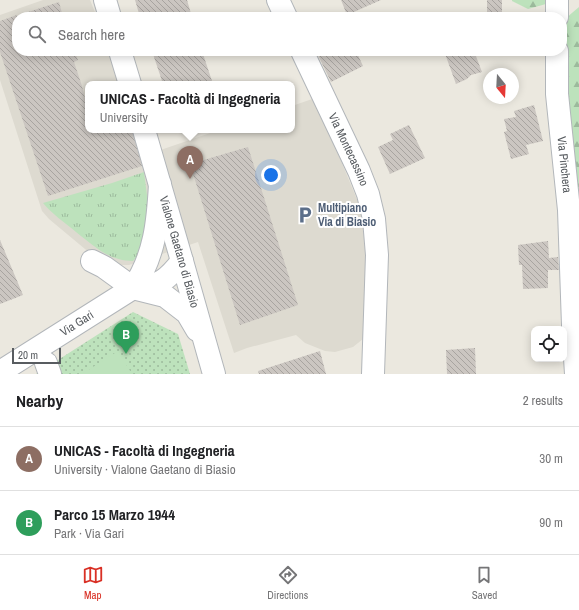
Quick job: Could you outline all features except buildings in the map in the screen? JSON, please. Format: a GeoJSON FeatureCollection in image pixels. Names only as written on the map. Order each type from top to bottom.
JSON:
{"type":"FeatureCollection","features":[{"type":"Feature","properties":{"kind":"street"},"geometry":{"type":"LineString","coordinates":[[105,0],[109,12]]}},
{"type":"Feature","properties":{"kind":"street"},"geometry":{"type":"LineString","coordinates":[[278,0],[284,12]]}},
{"type":"Feature","properties":{"kind":"street"},"geometry":{"type":"LineString","coordinates":[[557,0],[557,12]]}},
{"type":"Feature","properties":{"kind":"street"},"geometry":{"type":"LineString","coordinates":[[122,56],[129,81]]}},
{"type":"Feature","properties":{"kind":"street","name":"Via Montecassino"},"geometry":{"type":"LineString","coordinates":[[304,56],[359,171],[368,194],[374,219],[377,255],[373,374]]}},
{"type":"Feature","properties":{"kind":"street","name":"Via Pinchera"},"geometry":{"type":"LineString","coordinates":[[557,56],[557,94],[569,210],[576,374]]}},
{"type":"Feature","properties":{"kind":"street","name":"Vialone Gaetano di Biasio"},"geometry":{"type":"LineString","coordinates":[[145,133],[214,374]]}},
{"type":"Feature","properties":{"kind":"street"},"geometry":{"type":"LineString","coordinates":[[136,283],[150,252],[156,232],[160,184]]}},
{"type":"Feature","properties":{"kind":"street"},"geometry":{"type":"LineString","coordinates":[[92,261],[165,296],[187,313],[205,343]]}},
{"type":"Feature","properties":{"kind":"street","name":"Via Gari"},"geometry":{"type":"LineString","coordinates":[[0,372],[136,283],[148,287],[161,283],[182,261]]}},
{"type":"Feature","properties":{"kind":"shaded area"},"geometry":{"type":"Polygon","coordinates":[[[43,0],[90,0],[95,12],[12,12],[12,56],[110,56],[118,81],[85,81],[85,133],[136,133],[143,156],[210,133],[295,133],[295,105],[315,98],[358,202],[370,254],[367,328],[363,339],[353,347],[335,352],[325,351],[305,343],[296,335],[234,353],[198,242],[129,265],[113,265],[91,254],[49,219],[42,211],[0,80],[0,15],[43,0]]]}},
{"type":"Feature","properties":{"kind":"green space"},"geometry":{"type":"Polygon","coordinates":[[[512,0],[547,0],[546,4],[528,9],[512,0]]]}},
{"type":"Feature","properties":{"kind":"green space"},"geometry":{"type":"Polygon","coordinates":[[[579,7],[579,202],[567,105],[567,17],[579,7]]]}},
{"type":"Feature","properties":{"kind":"green space"},"geometry":{"type":"Polygon","coordinates":[[[144,172],[149,211],[141,252],[133,261],[109,256],[102,252],[58,218],[43,203],[112,183],[144,172]]]}},
{"type":"Feature","properties":{"kind":"green space"},"geometry":{"type":"Polygon","coordinates":[[[133,312],[178,334],[190,374],[36,374],[133,312]]]}},
{"type":"Feature","properties":{"kind":"green space"},"geometry":{"type":"Polygon","coordinates":[[[118,351],[132,374],[82,374],[118,351]]]}},
{"type":"Feature","properties":{"kind":"place","name":"UNICAS - Facoltà di Ingegneria"},"geometry":{"type":"Point","coordinates":[190,179]}},
{"type":"Feature","properties":{"kind":"place","name":"Multipiano Via di Biasio"},"geometry":{"type":"Point","coordinates":[305,215]}},
{"type":"Feature","properties":{"kind":"place","name":"Parco 15 Marzo 1944"},"geometry":{"type":"Point","coordinates":[126,354]}}]}
